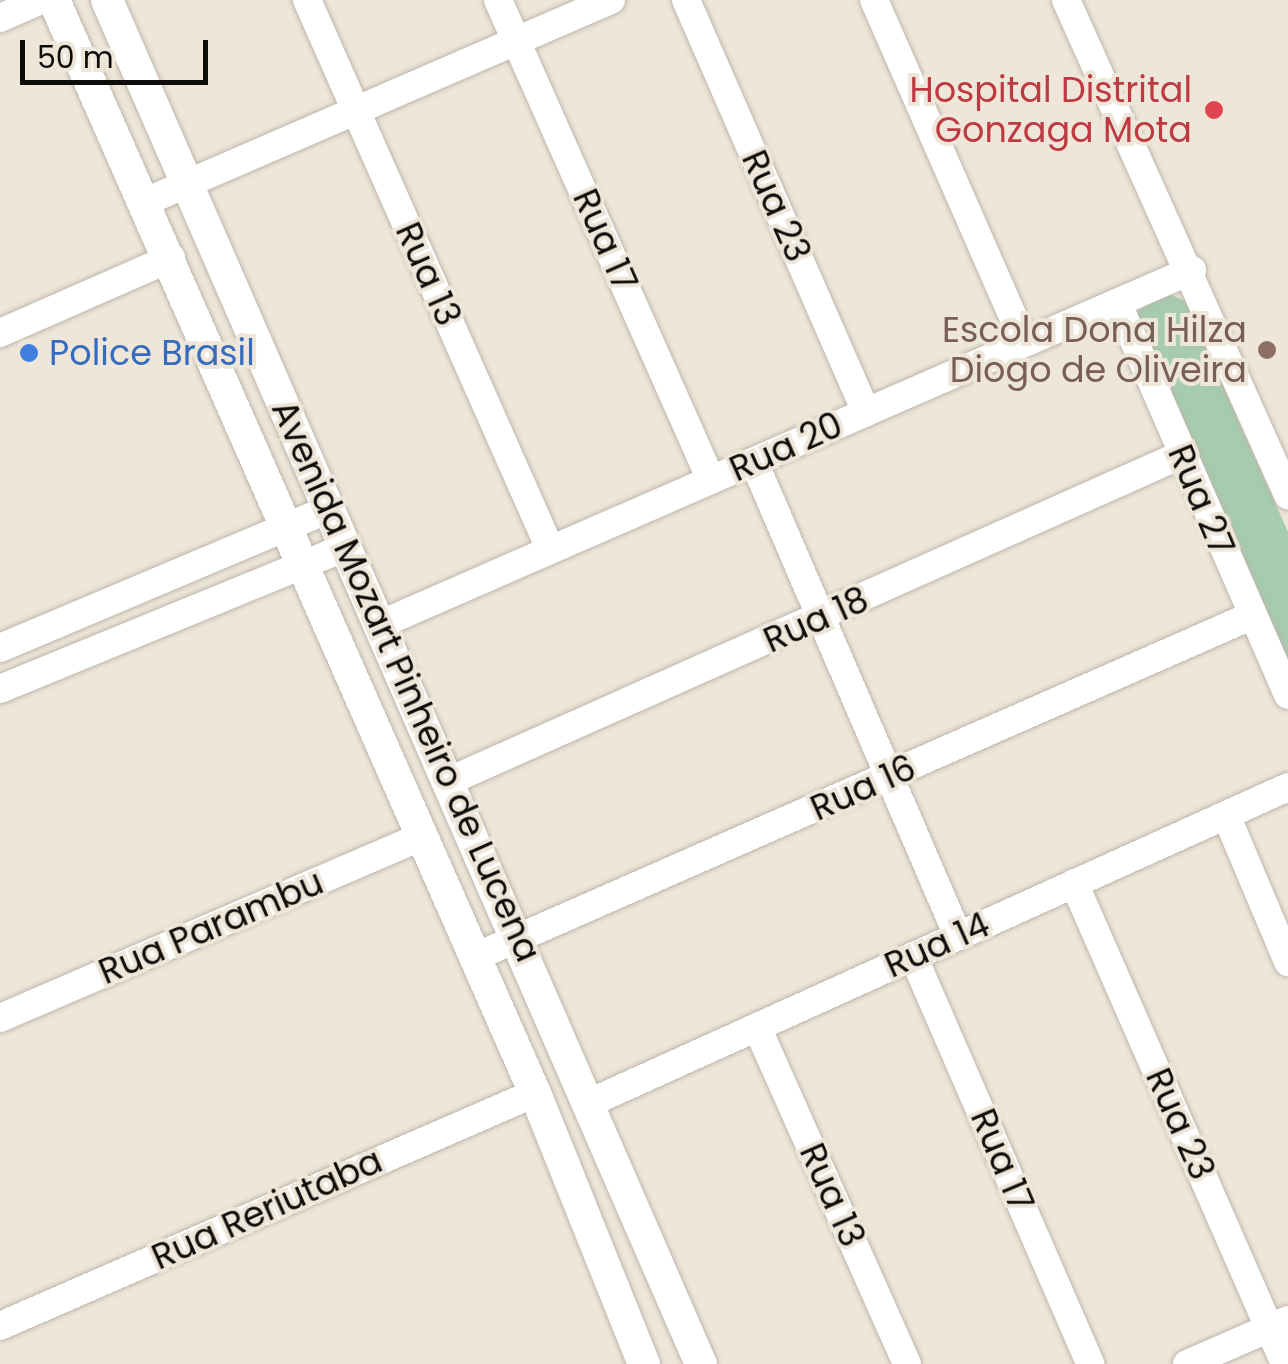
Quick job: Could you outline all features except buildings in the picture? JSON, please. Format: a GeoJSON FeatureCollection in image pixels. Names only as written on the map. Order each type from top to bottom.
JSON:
{"type":"FeatureCollection","features":[{"type":"Feature","properties":{"kind":"main road","name":"Avenida Mozart Pinheiro de Lucena"},"geometry":{"type":"LineString","coordinates":[[54,0],[171,258],[285,529],[535,1093],[644,1364]]}},
{"type":"Feature","properties":{"kind":"main road","name":"Avenida Mozart Pinheiro de Lucena"},"geometry":{"type":"LineString","coordinates":[[107,0],[520,938],[586,1104],[702,1364]]}},
{"type":"Feature","properties":{"kind":"street"},"geometry":{"type":"LineString","coordinates":[[0,18],[41,0]]}},
{"type":"Feature","properties":{"kind":"street","name":"Rua 13"},"geometry":{"type":"LineString","coordinates":[[307,0],[550,548]]}},
{"type":"Feature","properties":{"kind":"street","name":"Rua 17"},"geometry":{"type":"LineString","coordinates":[[498,0],[711,480]]}},
{"type":"Feature","properties":{"kind":"street"},"geometry":{"type":"LineString","coordinates":[[146,202],[357,114],[611,0]]}},
{"type":"Feature","properties":{"kind":"street","name":"Rua 23"},"geometry":{"type":"LineString","coordinates":[[686,0],[866,412]]}},
{"type":"Feature","properties":{"kind":"street"},"geometry":{"type":"LineString","coordinates":[[874,0],[1024,342]]}},
{"type":"Feature","properties":{"kind":"street"},"geometry":{"type":"LineString","coordinates":[[1066,0],[1192,270],[1288,495]]}},
{"type":"Feature","properties":{"kind":"street"},"geometry":{"type":"LineString","coordinates":[[0,334],[171,258]]}},
{"type":"Feature","properties":{"kind":"street","name":"Rua 20"},"geometry":{"type":"LineString","coordinates":[[381,624],[1192,270]]}},
{"type":"Feature","properties":{"kind":"street","name":"Rua 27"},"geometry":{"type":"LineString","coordinates":[[1118,304],[1288,695]]}},
{"type":"Feature","properties":{"kind":"street","name":"Rua 18"},"geometry":{"type":"LineString","coordinates":[[449,781],[1181,456]]}},
{"type":"Feature","properties":{"kind":"street"},"geometry":{"type":"LineString","coordinates":[[754,462],[958,936]]}},
{"type":"Feature","properties":{"kind":"street"},"geometry":{"type":"LineString","coordinates":[[0,648],[329,509]]}},
{"type":"Feature","properties":{"kind":"street"},"geometry":{"type":"LineString","coordinates":[[0,690],[346,547]]}},
{"type":"Feature","properties":{"kind":"street","name":"Rua 16"},"geometry":{"type":"LineString","coordinates":[[474,957],[1251,616]]}},
{"type":"Feature","properties":{"kind":"street","name":"Rua 14"},"geometry":{"type":"LineString","coordinates":[[586,1104],[1288,787]]}},
{"type":"Feature","properties":{"kind":"street"},"geometry":{"type":"LineString","coordinates":[[1226,815],[1288,962]]}},
{"type":"Feature","properties":{"kind":"street","name":"Rua Parambu"},"geometry":{"type":"LineString","coordinates":[[0,1018],[421,837]]}},
{"type":"Feature","properties":{"kind":"street","name":"Rua 23"},"geometry":{"type":"LineString","coordinates":[[1074,883],[1279,1324],[1286,1364]]}},
{"type":"Feature","properties":{"kind":"street","name":"Rua 17"},"geometry":{"type":"LineString","coordinates":[[913,956],[1090,1364]]}},
{"type":"Feature","properties":{"kind":"street","name":"Rua 13"},"geometry":{"type":"LineString","coordinates":[[757,1027],[908,1364]]}},
{"type":"Feature","properties":{"kind":"street","name":"Rua Reriutaba"},"geometry":{"type":"LineString","coordinates":[[0,1326],[535,1093]]}},
{"type":"Feature","properties":{"kind":"street"},"geometry":{"type":"LineString","coordinates":[[1187,1364],[1279,1324]]}},
{"type":"Feature","properties":{"kind":"green space"},"geometry":{"type":"Polygon","coordinates":[[[1167,293],[1185,301],[1288,532],[1288,669],[1134,313],[1167,293]]]}},
{"type":"Feature","properties":{"kind":"place","name":"Hospital Distrital Gonzaga Mota"},"geometry":{"type":"Point","coordinates":[1214,110]}},
{"type":"Feature","properties":{"kind":"place","name":"Escola Dona Hilza Diogo de Oliveira"},"geometry":{"type":"Point","coordinates":[1267,350]}},
{"type":"Feature","properties":{"kind":"place","name":"Police Brasil"},"geometry":{"type":"Point","coordinates":[29,353]}}]}
